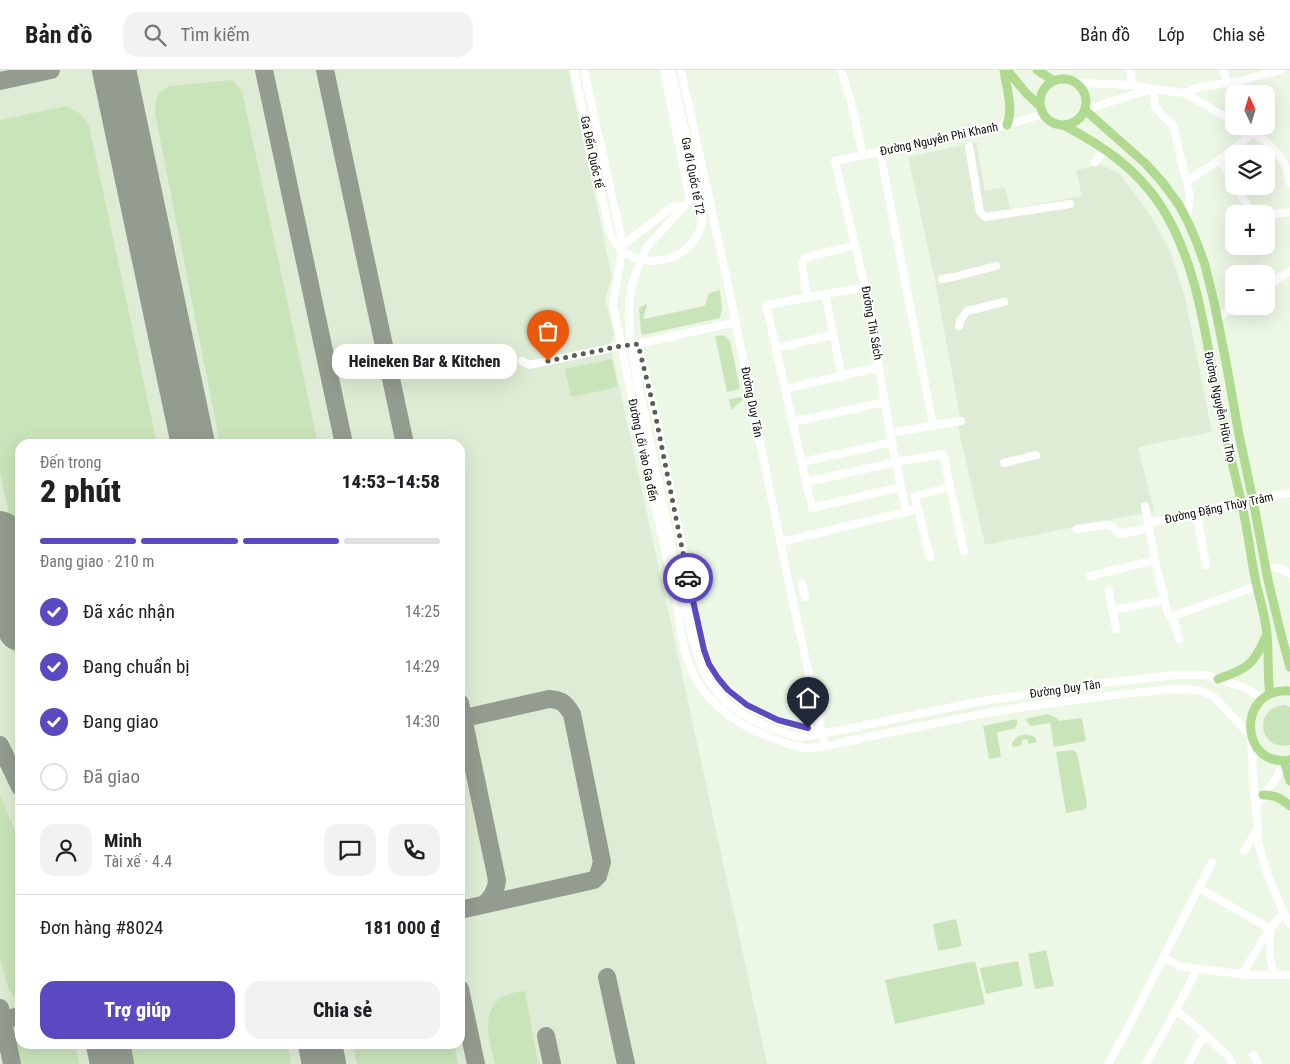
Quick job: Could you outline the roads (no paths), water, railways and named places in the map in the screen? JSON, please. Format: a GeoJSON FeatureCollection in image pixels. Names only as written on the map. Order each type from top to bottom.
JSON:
{"type":"FeatureCollection","features":[{"type":"Feature","properties":{"kind":"main road"},"geometry":{"type":"LineString","coordinates":[[1006,70],[1051,123],[1063,125],[1076,121],[1085,110],[1085,95],[1082,89],[1072,81],[1066,79],[1054,80],[1042,91],[1039,101],[1041,110]]}},
{"type":"Feature","properties":{"kind":"main road"},"geometry":{"type":"LineString","coordinates":[[1006,70],[1010,102],[1010,117],[1007,125]]}},
{"type":"Feature","properties":{"kind":"main road"},"geometry":{"type":"LineString","coordinates":[[1037,70],[1054,80]]}},
{"type":"Feature","properties":{"kind":"main road","name":"Đường Nguyễn Hữu Thọ"},"geometry":{"type":"LineString","coordinates":[[1085,110],[1146,164],[1163,183],[1187,220],[1197,243],[1205,265],[1218,318],[1238,435],[1282,639],[1290,667]]}},
{"type":"Feature","properties":{"kind":"main road","name":"Đường Nguyễn Hữu Thọ"},"geometry":{"type":"LineString","coordinates":[[1063,125],[1105,148],[1137,175],[1150,189],[1168,217],[1190,269],[1200,306],[1224,431],[1241,502],[1267,634],[1267,696]]}},
{"type":"Feature","properties":{"kind":"main road"},"geometry":{"type":"LineString","coordinates":[[1218,679],[1244,668],[1254,660],[1260,652],[1267,634]]}},
{"type":"Feature","properties":{"kind":"main road"},"geometry":{"type":"LineString","coordinates":[[1282,639],[1290,647]]}},
{"type":"Feature","properties":{"kind":"main road"},"geometry":{"type":"LineString","coordinates":[[1290,691],[1279,691],[1267,696],[1257,704],[1250,719],[1251,736],[1255,744],[1268,757],[1287,761],[1290,782]]}},
{"type":"Feature","properties":{"kind":"main road"},"geometry":{"type":"LineString","coordinates":[[1263,795],[1272,795],[1280,798],[1290,806]]}},
{"type":"Feature","properties":{"kind":"street","name":"Ga Đến Quốc tế"},"geometry":{"type":"LineString","coordinates":[[574,70],[610,233]]}},
{"type":"Feature","properties":{"kind":"street"},"geometry":{"type":"LineString","coordinates":[[578,70],[614,232],[622,246],[674,206],[709,197]]}},
{"type":"Feature","properties":{"kind":"street","name":"Đường Lối vào Ga đến"},"geometry":{"type":"LineString","coordinates":[[584,70],[622,246],[613,304],[678,610],[686,656],[694,676],[706,695],[735,721],[748,729],[797,747],[825,746]]}},
{"type":"Feature","properties":{"kind":"street"},"geometry":{"type":"LineString","coordinates":[[664,70],[688,202]]}},
{"type":"Feature","properties":{"kind":"street","name":"Ga đi Quốc tế T2"},"geometry":{"type":"LineString","coordinates":[[610,233],[618,247],[634,258],[655,261],[678,255],[689,247],[699,231],[702,220],[699,194],[671,70]]}},
{"type":"Feature","properties":{"kind":"street","name":"Đường Duy Tân"},"geometry":{"type":"LineString","coordinates":[[681,70],[825,746],[976,715],[1105,696],[1173,689],[1201,691],[1214,697],[1251,736]]}},
{"type":"Feature","properties":{"kind":"street"},"geometry":{"type":"LineString","coordinates":[[841,70],[850,98],[863,155]]}},
{"type":"Feature","properties":{"kind":"street"},"geometry":{"type":"LineString","coordinates":[[1130,70],[1132,85]]}},
{"type":"Feature","properties":{"kind":"street"},"geometry":{"type":"LineString","coordinates":[[1222,70],[1227,83]]}},
{"type":"Feature","properties":{"kind":"street"},"geometry":{"type":"LineString","coordinates":[[1185,93],[1198,87],[1240,81],[1281,70]]}},
{"type":"Feature","properties":{"kind":"street"},"geometry":{"type":"LineString","coordinates":[[1072,81],[1132,85],[1185,93],[1225,117]]}},
{"type":"Feature","properties":{"kind":"street"},"geometry":{"type":"LineString","coordinates":[[1085,110],[1151,89]]}},
{"type":"Feature","properties":{"kind":"street"},"geometry":{"type":"LineString","coordinates":[[1151,89],[1155,106],[1173,125],[1190,196],[1187,220]]}},
{"type":"Feature","properties":{"kind":"street","name":"Đường Nguyễn Phi Khanh"},"geometry":{"type":"LineString","coordinates":[[835,161],[1007,125],[1041,110]]}},
{"type":"Feature","properties":{"kind":"street"},"geometry":{"type":"LineString","coordinates":[[1187,181],[1246,140],[1250,135]]}},
{"type":"Feature","properties":{"kind":"street"},"geometry":{"type":"LineString","coordinates":[[1256,135],[1268,143],[1279,155],[1285,164],[1290,183]]}},
{"type":"Feature","properties":{"kind":"street"},"geometry":{"type":"LineString","coordinates":[[969,146],[980,212],[985,217],[1070,204]]}},
{"type":"Feature","properties":{"kind":"street"},"geometry":{"type":"LineString","coordinates":[[1095,162],[1105,148]]}},
{"type":"Feature","properties":{"kind":"street"},"geometry":{"type":"LineString","coordinates":[[880,152],[933,425]]}},
{"type":"Feature","properties":{"kind":"street"},"geometry":{"type":"LineString","coordinates":[[1220,159],[1225,167]]}},
{"type":"Feature","properties":{"kind":"street","name":"Đường Thi Sách"},"geometry":{"type":"LineString","coordinates":[[835,161],[865,287],[891,438],[906,511]]}},
{"type":"Feature","properties":{"kind":"street"},"geometry":{"type":"LineString","coordinates":[[688,202],[646,248],[632,285],[629,305],[629,327],[632,353],[693,642],[704,672],[720,696],[735,709],[753,720],[795,736],[803,737],[823,734]]}},
{"type":"Feature","properties":{"kind":"street"},"geometry":{"type":"LineString","coordinates":[[1275,214],[1290,212]]}},
{"type":"Feature","properties":{"kind":"street"},"geometry":{"type":"LineString","coordinates":[[807,298],[802,264],[804,259],[855,245]]}},
{"type":"Feature","properties":{"kind":"street"},"geometry":{"type":"LineString","coordinates":[[942,279],[996,266]]}},
{"type":"Feature","properties":{"kind":"street"},"geometry":{"type":"LineString","coordinates":[[1275,281],[1290,271]]}},
{"type":"Feature","properties":{"kind":"street"},"geometry":{"type":"LineString","coordinates":[[865,287],[766,305],[812,508],[901,487]]}},
{"type":"Feature","properties":{"kind":"street"},"geometry":{"type":"LineString","coordinates":[[825,294],[842,376]]}},
{"type":"Feature","properties":{"kind":"street"},"geometry":{"type":"LineString","coordinates":[[959,326],[967,311],[1004,302]]}},
{"type":"Feature","properties":{"kind":"street"},"geometry":{"type":"LineString","coordinates":[[1218,318],[1225,313]]}},
{"type":"Feature","properties":{"kind":"street"},"geometry":{"type":"LineString","coordinates":[[522,361],[529,365],[638,344],[736,322]]}},
{"type":"Feature","properties":{"kind":"street"},"geometry":{"type":"LineString","coordinates":[[776,348],[834,335]]}},
{"type":"Feature","properties":{"kind":"street"},"geometry":{"type":"LineString","coordinates":[[638,344],[655,413],[699,629],[709,664],[728,690],[747,705],[778,720],[823,734]]}},
{"type":"Feature","properties":{"kind":"street"},"geometry":{"type":"LineString","coordinates":[[785,389],[880,367]]}},
{"type":"Feature","properties":{"kind":"street"},"geometry":{"type":"LineString","coordinates":[[793,422],[885,402]]}},
{"type":"Feature","properties":{"kind":"street"},"geometry":{"type":"LineString","coordinates":[[803,462],[933,425],[961,421]]}},
{"type":"Feature","properties":{"kind":"street"},"geometry":{"type":"LineString","coordinates":[[807,482],[896,462],[943,454],[964,551]]}},
{"type":"Feature","properties":{"kind":"street"},"geometry":{"type":"LineString","coordinates":[[1004,463],[1036,455]]}},
{"type":"Feature","properties":{"kind":"street"},"geometry":{"type":"LineString","coordinates":[[930,557],[915,496],[950,487]]}},
{"type":"Feature","properties":{"kind":"street","name":"Đường Đặng Thùy Trâm"},"geometry":{"type":"LineString","coordinates":[[1077,529],[1104,524],[1111,526],[1120,534],[1241,502],[1290,493]]}},
{"type":"Feature","properties":{"kind":"street"},"geometry":{"type":"LineString","coordinates":[[1145,506],[1169,616],[1257,586]]}},
{"type":"Feature","properties":{"kind":"street"},"geometry":{"type":"LineString","coordinates":[[781,542],[918,509]]}},
{"type":"Feature","properties":{"kind":"street"},"geometry":{"type":"LineString","coordinates":[[1196,513],[1206,565]]}},
{"type":"Feature","properties":{"kind":"street"},"geometry":{"type":"LineString","coordinates":[[1090,576],[1156,560]]}},
{"type":"Feature","properties":{"kind":"street"},"geometry":{"type":"LineString","coordinates":[[1266,566],[1282,569],[1290,574]]}},
{"type":"Feature","properties":{"kind":"street"},"geometry":{"type":"LineString","coordinates":[[802,583],[805,597]]}},
{"type":"Feature","properties":{"kind":"street"},"geometry":{"type":"LineString","coordinates":[[1109,591],[1116,629]]}},
{"type":"Feature","properties":{"kind":"street"},"geometry":{"type":"LineString","coordinates":[[1112,610],[1165,600]]}},
{"type":"Feature","properties":{"kind":"street"},"geometry":{"type":"LineString","coordinates":[[1173,616],[1179,639]]}},
{"type":"Feature","properties":{"kind":"street","name":"Đường Duy Tân"},"geometry":{"type":"LineString","coordinates":[[823,734],[977,702],[1104,683],[1176,675],[1206,676],[1267,696]]}},
{"type":"Feature","properties":{"kind":"street"},"geometry":{"type":"LineString","coordinates":[[1201,691],[1206,676]]}},
{"type":"Feature","properties":{"kind":"street"},"geometry":{"type":"LineString","coordinates":[[917,715],[919,726]]}},
{"type":"Feature","properties":{"kind":"street"},"geometry":{"type":"LineString","coordinates":[[1251,736],[1258,842],[1263,863],[1290,924]]}},
{"type":"Feature","properties":{"kind":"street"},"geometry":{"type":"LineString","coordinates":[[1256,806],[1287,761]]}},
{"type":"Feature","properties":{"kind":"street"},"geometry":{"type":"LineString","coordinates":[[1244,850],[1257,830]]}},
{"type":"Feature","properties":{"kind":"street"},"geometry":{"type":"LineString","coordinates":[[1108,1064],[1212,862]]}},
{"type":"Feature","properties":{"kind":"street"},"geometry":{"type":"LineString","coordinates":[[1199,888],[1270,929]]}},
{"type":"Feature","properties":{"kind":"street"},"geometry":{"type":"LineString","coordinates":[[1242,974],[1270,929],[1284,913]]}},
{"type":"Feature","properties":{"kind":"street"},"geometry":{"type":"LineString","coordinates":[[1270,929],[1270,957],[1274,975]]}},
{"type":"Feature","properties":{"kind":"street"},"geometry":{"type":"LineString","coordinates":[[1164,957],[1179,966],[1197,969],[1225,973],[1290,975]]}},
{"type":"Feature","properties":{"kind":"street"},"geometry":{"type":"LineString","coordinates":[[1146,1064],[1197,969]]}},
{"type":"Feature","properties":{"kind":"street"},"geometry":{"type":"LineString","coordinates":[[1176,1010],[1227,1055],[1230,1063]]}},
{"type":"Feature","properties":{"kind":"street"},"geometry":{"type":"LineString","coordinates":[[1188,1064],[1204,1035]]}},
{"type":"Feature","properties":{"kind":"street"},"geometry":{"type":"LineString","coordinates":[[1253,1055],[1259,1064]]}},
{"type":"Feature","properties":{"kind":"place","name":"Heineken Bar & Kitchen"},"geometry":{"type":"Point","coordinates":[548,361]}}]}
